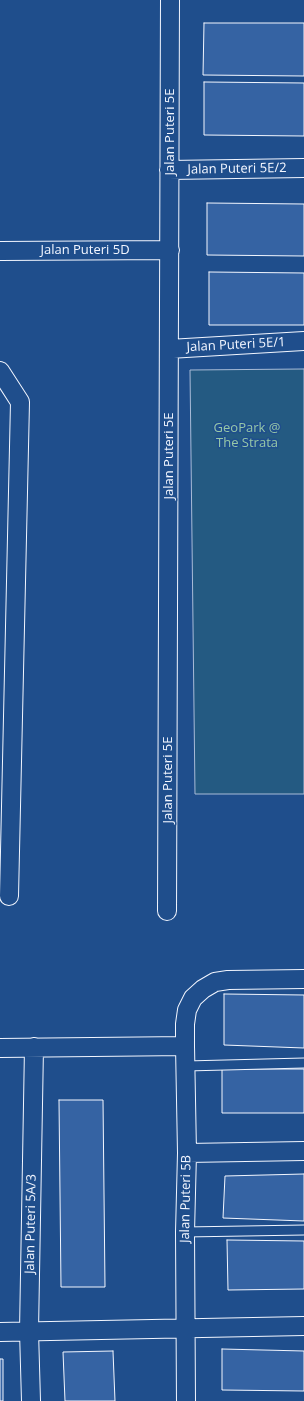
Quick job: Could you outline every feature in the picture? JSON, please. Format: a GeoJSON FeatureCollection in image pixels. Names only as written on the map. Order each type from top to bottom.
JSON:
{"type":"FeatureCollection","features":[{"type":"Feature","properties":{"kind":"street","name":"Jalan Puteri 5E"},"geometry":{"type":"LineString","coordinates":[[167,911],[170,0]]}},
{"type":"Feature","properties":{"kind":"street","name":"Jalan Puteri 5E/2"},"geometry":{"type":"LineString","coordinates":[[169,170],[304,168]]}},
{"type":"Feature","properties":{"kind":"street","name":"Jalan Puteri 5D"},"geometry":{"type":"LineString","coordinates":[[0,251],[170,250]]}},
{"type":"Feature","properties":{"kind":"street","name":"Jalan Puteri 5E/1"},"geometry":{"type":"LineString","coordinates":[[169,349],[304,341]]}},
{"type":"Feature","properties":{"kind":"street"},"geometry":{"type":"LineString","coordinates":[[0,371],[20,402],[9,896]]}},
{"type":"Feature","properties":{"kind":"street","name":"Jalan Puteri 5B"},"geometry":{"type":"LineString","coordinates":[[186,1401],[187,1153],[185,1046],[188,1010],[194,998],[203,989],[215,982],[228,980],[304,979]]}},
{"type":"Feature","properties":{"kind":"street"},"geometry":{"type":"LineString","coordinates":[[0,1048],[185,1046]]}},
{"type":"Feature","properties":{"kind":"street","name":"Jalan Puteri 5A/3"},"geometry":{"type":"LineString","coordinates":[[31,1401],[28,1331],[34,1047]]}},
{"type":"Feature","properties":{"kind":"street"},"geometry":{"type":"LineString","coordinates":[[187,1153],[304,1151]]}},
{"type":"Feature","properties":{"kind":"street"},"geometry":{"type":"LineString","coordinates":[[0,1332],[304,1326]]}},
{"type":"Feature","properties":{"kind":"lane"},"geometry":{"type":"LineString","coordinates":[[186,1066],[304,1063]]}},
{"type":"Feature","properties":{"kind":"lane"},"geometry":{"type":"LineString","coordinates":[[186,1232],[304,1230]]}},
{"type":"Feature","properties":{"kind":"green space","name":"GeoPark @ The Strata"},"geometry":{"type":"Polygon","coordinates":[[[304,369],[304,794],[195,794],[190,370],[304,369]]]}},
{"type":"Feature","properties":{"kind":"building"},"geometry":{"type":"Polygon","coordinates":[[[204,23],[304,23],[304,76],[203,75],[204,23]]]}},
{"type":"Feature","properties":{"kind":"building"},"geometry":{"type":"Polygon","coordinates":[[[204,82],[304,83],[304,136],[204,135],[204,82]]]}},
{"type":"Feature","properties":{"kind":"building"},"geometry":{"type":"Polygon","coordinates":[[[207,203],[304,204],[304,256],[207,255],[207,203]]]}},
{"type":"Feature","properties":{"kind":"building"},"geometry":{"type":"Polygon","coordinates":[[[209,272],[304,273],[304,325],[209,325],[209,272]]]}},
{"type":"Feature","properties":{"kind":"building"},"geometry":{"type":"Polygon","coordinates":[[[224,994],[304,995],[304,1048],[224,1045],[224,994]]]}},
{"type":"Feature","properties":{"kind":"building"},"geometry":{"type":"Polygon","coordinates":[[[222,1069],[304,1069],[304,1113],[222,1113],[222,1069]]]}},
{"type":"Feature","properties":{"kind":"building"},"geometry":{"type":"Polygon","coordinates":[[[59,1100],[103,1100],[105,1287],[61,1287],[59,1100]]]}},
{"type":"Feature","properties":{"kind":"building"},"geometry":{"type":"Polygon","coordinates":[[[304,1174],[304,1221],[223,1218],[225,1176],[304,1174]]]}},
{"type":"Feature","properties":{"kind":"building"},"geometry":{"type":"Polygon","coordinates":[[[227,1240],[304,1241],[304,1289],[228,1290],[227,1240]]]}},
{"type":"Feature","properties":{"kind":"building"},"geometry":{"type":"Polygon","coordinates":[[[222,1349],[304,1351],[304,1391],[222,1390],[222,1349]]]}},
{"type":"Feature","properties":{"kind":"building"},"geometry":{"type":"Polygon","coordinates":[[[113,1351],[115,1401],[65,1401],[63,1352],[113,1351]]]}},
{"type":"Feature","properties":{"kind":"building"},"geometry":{"type":"Polygon","coordinates":[[[0,1359],[3,1359],[3,1401],[0,1401],[0,1359]]]}}]}
